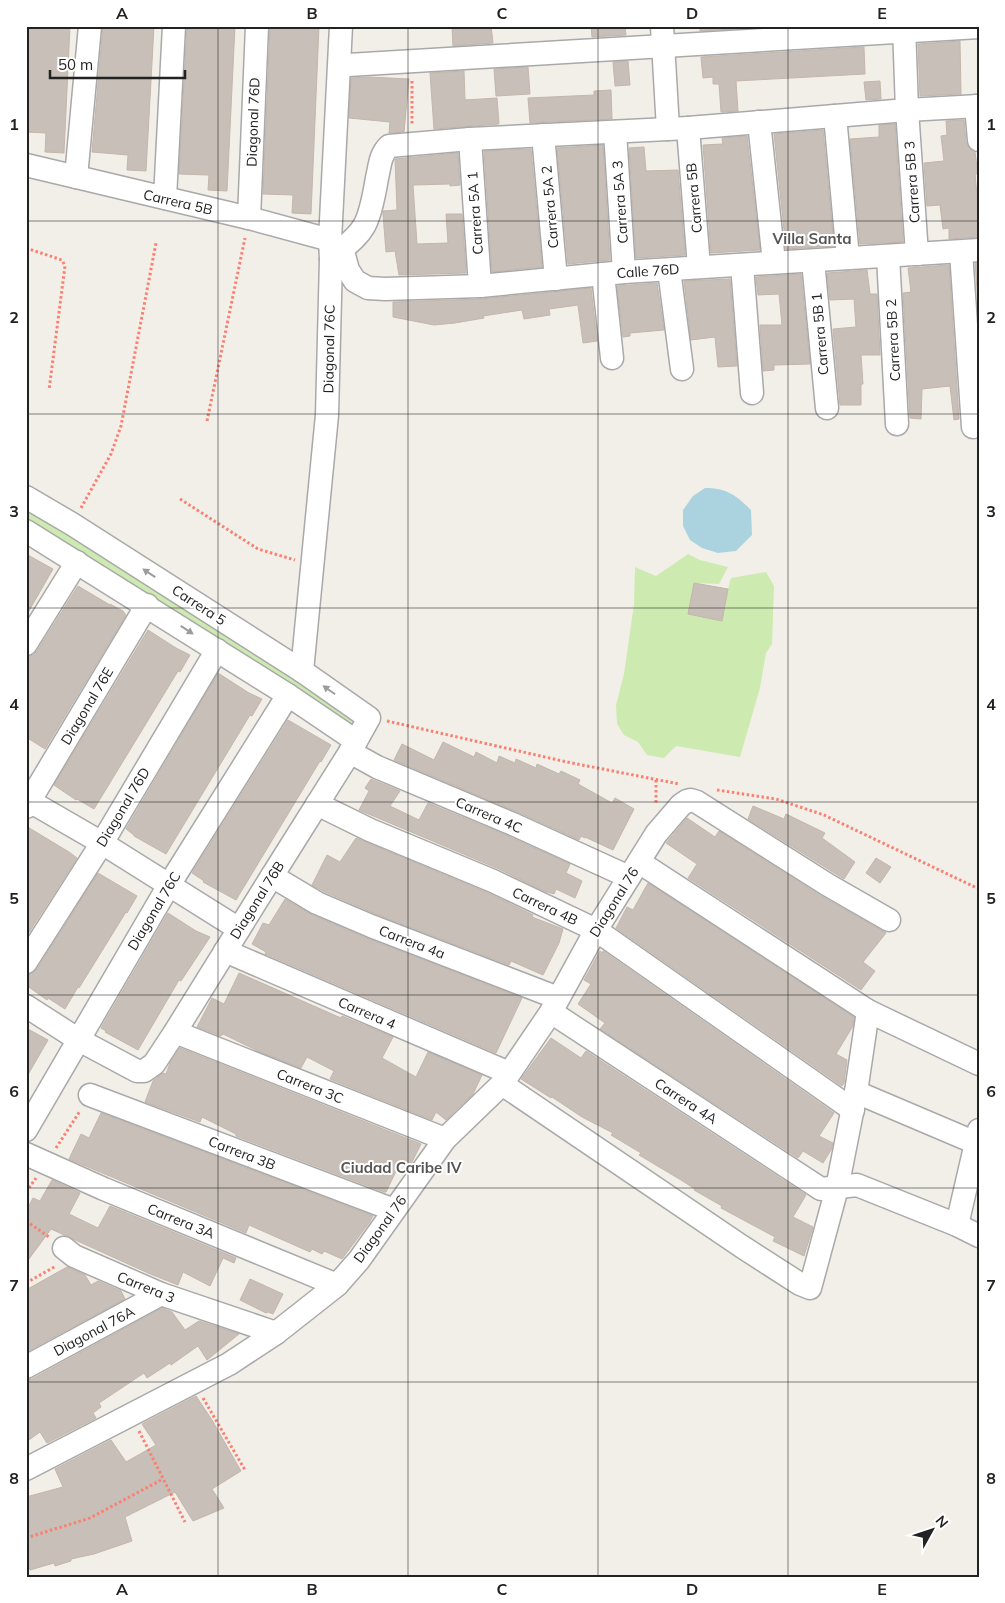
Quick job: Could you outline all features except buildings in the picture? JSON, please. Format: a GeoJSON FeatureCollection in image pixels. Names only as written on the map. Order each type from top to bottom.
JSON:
{"type":"FeatureCollection","features":[{"type":"Feature","properties":{"kind":"street"},"geometry":{"type":"LineString","coordinates":[[76,177],[90,26]]}},
{"type":"Feature","properties":{"kind":"street"},"geometry":{"type":"LineString","coordinates":[[165,198],[174,26]]}},
{"type":"Feature","properties":{"kind":"street","name":"Diagonal 76D"},"geometry":{"type":"LineString","coordinates":[[249,218],[257,26]]}},
{"type":"Feature","properties":{"kind":"street","name":"Diagonal 76C"},"geometry":{"type":"LineString","coordinates":[[302,671],[327,415],[341,26]]}},
{"type":"Feature","properties":{"kind":"street"},"geometry":{"type":"LineString","coordinates":[[348,65],[663,36],[979,27]]}},
{"type":"Feature","properties":{"kind":"street","name":"Carrera 5B 3"},"geometry":{"type":"LineString","coordinates":[[904,29],[907,110],[918,254]]}},
{"type":"Feature","properties":{"kind":"street","name":"Carrera 5B"},"geometry":{"type":"LineString","coordinates":[[663,36],[699,267]]}},
{"type":"Feature","properties":{"kind":"street"},"geometry":{"type":"LineString","coordinates":[[334,249],[357,236],[365,224],[377,179],[380,159],[389,146],[470,139],[678,128],[977,106],[979,140]]}},
{"type":"Feature","properties":{"kind":"street"},"geometry":{"type":"LineString","coordinates":[[835,116],[848,258]]}},
{"type":"Feature","properties":{"kind":"street"},"geometry":{"type":"LineString","coordinates":[[759,122],[774,262]]}},
{"type":"Feature","properties":{"kind":"street","name":"Carrera 5A 3"},"geometry":{"type":"LineString","coordinates":[[614,273],[615,132]]}},
{"type":"Feature","properties":{"kind":"street","name":"Carrera 5A 2"},"geometry":{"type":"LineString","coordinates":[[544,135],[556,278]]}},
{"type":"Feature","properties":{"kind":"street","name":"Carrera 5A 1"},"geometry":{"type":"LineString","coordinates":[[470,139],[480,286]]}},
{"type":"Feature","properties":{"kind":"street","name":"Carrera 5B"},"geometry":{"type":"LineString","coordinates":[[26,166],[249,218],[334,249]]}},
{"type":"Feature","properties":{"kind":"street","name":"Calle 76D"},"geometry":{"type":"LineString","coordinates":[[334,249],[355,281],[368,288],[384,289],[480,286],[614,273],[970,251]]}},
{"type":"Feature","properties":{"kind":"street"},"geometry":{"type":"LineString","coordinates":[[970,251],[973,427]]}},
{"type":"Feature","properties":{"kind":"street","name":"Carrera 5B 2"},"geometry":{"type":"LineString","coordinates":[[888,256],[897,424]]}},
{"type":"Feature","properties":{"kind":"street","name":"Carrera 5B 1"},"geometry":{"type":"LineString","coordinates":[[813,261],[827,408]]}},
{"type":"Feature","properties":{"kind":"street"},"geometry":{"type":"LineString","coordinates":[[742,265],[752,393]]}},
{"type":"Feature","properties":{"kind":"street"},"geometry":{"type":"LineString","coordinates":[[669,270],[682,369]]}},
{"type":"Feature","properties":{"kind":"street"},"geometry":{"type":"LineString","coordinates":[[612,358],[614,273]]}},
{"type":"Feature","properties":{"kind":"street","name":"Carrera 5"},"geometry":{"type":"LineString","coordinates":[[26,497],[72,524],[302,671],[369,718]]}},
{"type":"Feature","properties":{"kind":"street","name":"Carrera 5"},"geometry":{"type":"LineString","coordinates":[[26,531],[288,695],[353,747]]}},
{"type":"Feature","properties":{"kind":"street"},"geometry":{"type":"LineString","coordinates":[[26,644],[77,562]]}},
{"type":"Feature","properties":{"kind":"street","name":"Diagonal 76E"},"geometry":{"type":"LineString","coordinates":[[28,802],[147,605]]}},
{"type":"Feature","properties":{"kind":"street","name":"Diagonal 76D"},"geometry":{"type":"LineString","coordinates":[[26,962],[102,843],[217,650]]}},
{"type":"Feature","properties":{"kind":"street","name":"Diagonal 76C"},"geometry":{"type":"LineString","coordinates":[[26,1130],[169,885],[288,695]]}},
{"type":"Feature","properties":{"kind":"street","name":"Diagonal 76B"},"geometry":{"type":"LineString","coordinates":[[78,1040],[137,1071],[144,1071],[154,1064],[353,747],[369,718]]}},
{"type":"Feature","properties":{"kind":"street","name":"Carrera 4C"},"geometry":{"type":"LineString","coordinates":[[353,747],[377,767],[515,826],[634,870],[868,1011],[979,1064]]}},
{"type":"Feature","properties":{"kind":"street","name":"Diagonal 76"},"geometry":{"type":"LineString","coordinates":[[26,1469],[229,1364],[276,1333],[337,1285],[359,1260],[445,1139],[505,1078],[554,1005],[596,930],[656,834],[681,805],[687,801],[697,802],[828,885],[889,920]]}},
{"type":"Feature","properties":{"kind":"street"},"geometry":{"type":"LineString","coordinates":[[28,802],[102,843],[239,929]]}},
{"type":"Feature","properties":{"kind":"street","name":"Carrera 4B"},"geometry":{"type":"LineString","coordinates":[[317,804],[370,830],[493,881],[596,930],[854,1101],[977,1137]]}},
{"type":"Feature","properties":{"kind":"street","name":"Carrera 4a"},"geometry":{"type":"LineString","coordinates":[[272,876],[317,903],[554,1005]]}},
{"type":"Feature","properties":{"kind":"street","name":"Carrera 4"},"geometry":{"type":"LineString","coordinates":[[225,951],[505,1078],[741,1246],[800,1284],[810,1288],[829,1188]]}},
{"type":"Feature","properties":{"kind":"street","name":"Carrera 4A"},"geometry":{"type":"LineString","coordinates":[[554,1005],[829,1188]]}},
{"type":"Feature","properties":{"kind":"street"},"geometry":{"type":"LineString","coordinates":[[26,1006],[78,1040]]}},
{"type":"Feature","properties":{"kind":"street"},"geometry":{"type":"LineString","coordinates":[[868,1011],[854,1101],[829,1188],[857,1185],[957,1225],[979,1236]]}},
{"type":"Feature","properties":{"kind":"street","name":"Carrera 3C"},"geometry":{"type":"LineString","coordinates":[[175,1032],[445,1139]]}},
{"type":"Feature","properties":{"kind":"street","name":"Carrera 3B"},"geometry":{"type":"LineString","coordinates":[[90,1096],[394,1210]]}},
{"type":"Feature","properties":{"kind":"street"},"geometry":{"type":"LineString","coordinates":[[957,1225],[977,1137]]}},
{"type":"Feature","properties":{"kind":"street","name":"Carrera 3A"},"geometry":{"type":"LineString","coordinates":[[36,1159],[104,1190],[337,1285]]}},
{"type":"Feature","properties":{"kind":"street","name":"Carrera 3"},"geometry":{"type":"LineString","coordinates":[[69,1252],[161,1294],[276,1333]]}},
{"type":"Feature","properties":{"kind":"street","name":"Diagonal 76A"},"geometry":{"type":"LineString","coordinates":[[26,1367],[161,1294]]}},
{"type":"Feature","properties":{"kind":"path"},"geometry":{"type":"LineString","coordinates":[[412,60],[413,143]]}},
{"type":"Feature","properties":{"kind":"path"},"geometry":{"type":"LineString","coordinates":[[207,421],[249,218]]}},
{"type":"Feature","properties":{"kind":"path"},"geometry":{"type":"LineString","coordinates":[[72,524],[111,454],[121,426],[156,243]]}},
{"type":"Feature","properties":{"kind":"path"},"geometry":{"type":"LineString","coordinates":[[26,248],[62,260],[66,266],[49,390]]}},
{"type":"Feature","properties":{"kind":"path"},"geometry":{"type":"LineString","coordinates":[[180,499],[258,550],[312,565]]}},
{"type":"Feature","properties":{"kind":"path"},"geometry":{"type":"LineString","coordinates":[[26,1192],[36,1159],[90,1096]]}},
{"type":"Feature","properties":{"kind":"path"},"geometry":{"type":"LineString","coordinates":[[26,1221],[69,1252],[26,1283]]}},
{"type":"Feature","properties":{"kind":"path"},"geometry":{"type":"LineString","coordinates":[[194,1382],[245,1470]]}},
{"type":"Feature","properties":{"kind":"path"},"geometry":{"type":"LineString","coordinates":[[131,1414],[185,1522]]}},
{"type":"Feature","properties":{"kind":"path"},"geometry":{"type":"LineString","coordinates":[[26,1538],[90,1518],[163,1479]]}},
{"type":"Feature","properties":{"kind":"green space"},"geometry":{"type":"Polygon","coordinates":[[[26,507],[362,718],[356,731],[26,524],[26,507]]]}},
{"type":"Feature","properties":{"kind":"green space"},"geometry":{"type":"Polygon","coordinates":[[[688,554],[700,560],[728,567],[719,584],[694,583],[688,614],[722,620],[731,578],[766,572],[774,586],[772,644],[766,653],[760,688],[740,757],[676,746],[664,758],[647,755],[638,742],[624,735],[617,724],[616,705],[624,674],[634,604],[635,567],[656,576],[688,554]]]}},
{"type":"Feature","properties":{"kind":"water"},"geometry":{"type":"Polygon","coordinates":[[[705,488],[719,489],[730,493],[751,510],[752,535],[736,551],[718,553],[702,548],[690,540],[683,526],[683,510],[693,496],[705,488]]]}},
{"type":"Feature","properties":{"kind":"district","name":"Villa Santa"},"geometry":{"type":"Point","coordinates":[812,238]}},
{"type":"Feature","properties":{"kind":"district","name":"Ciudad Caribe IV"},"geometry":{"type":"Point","coordinates":[401,1167]}}]}
